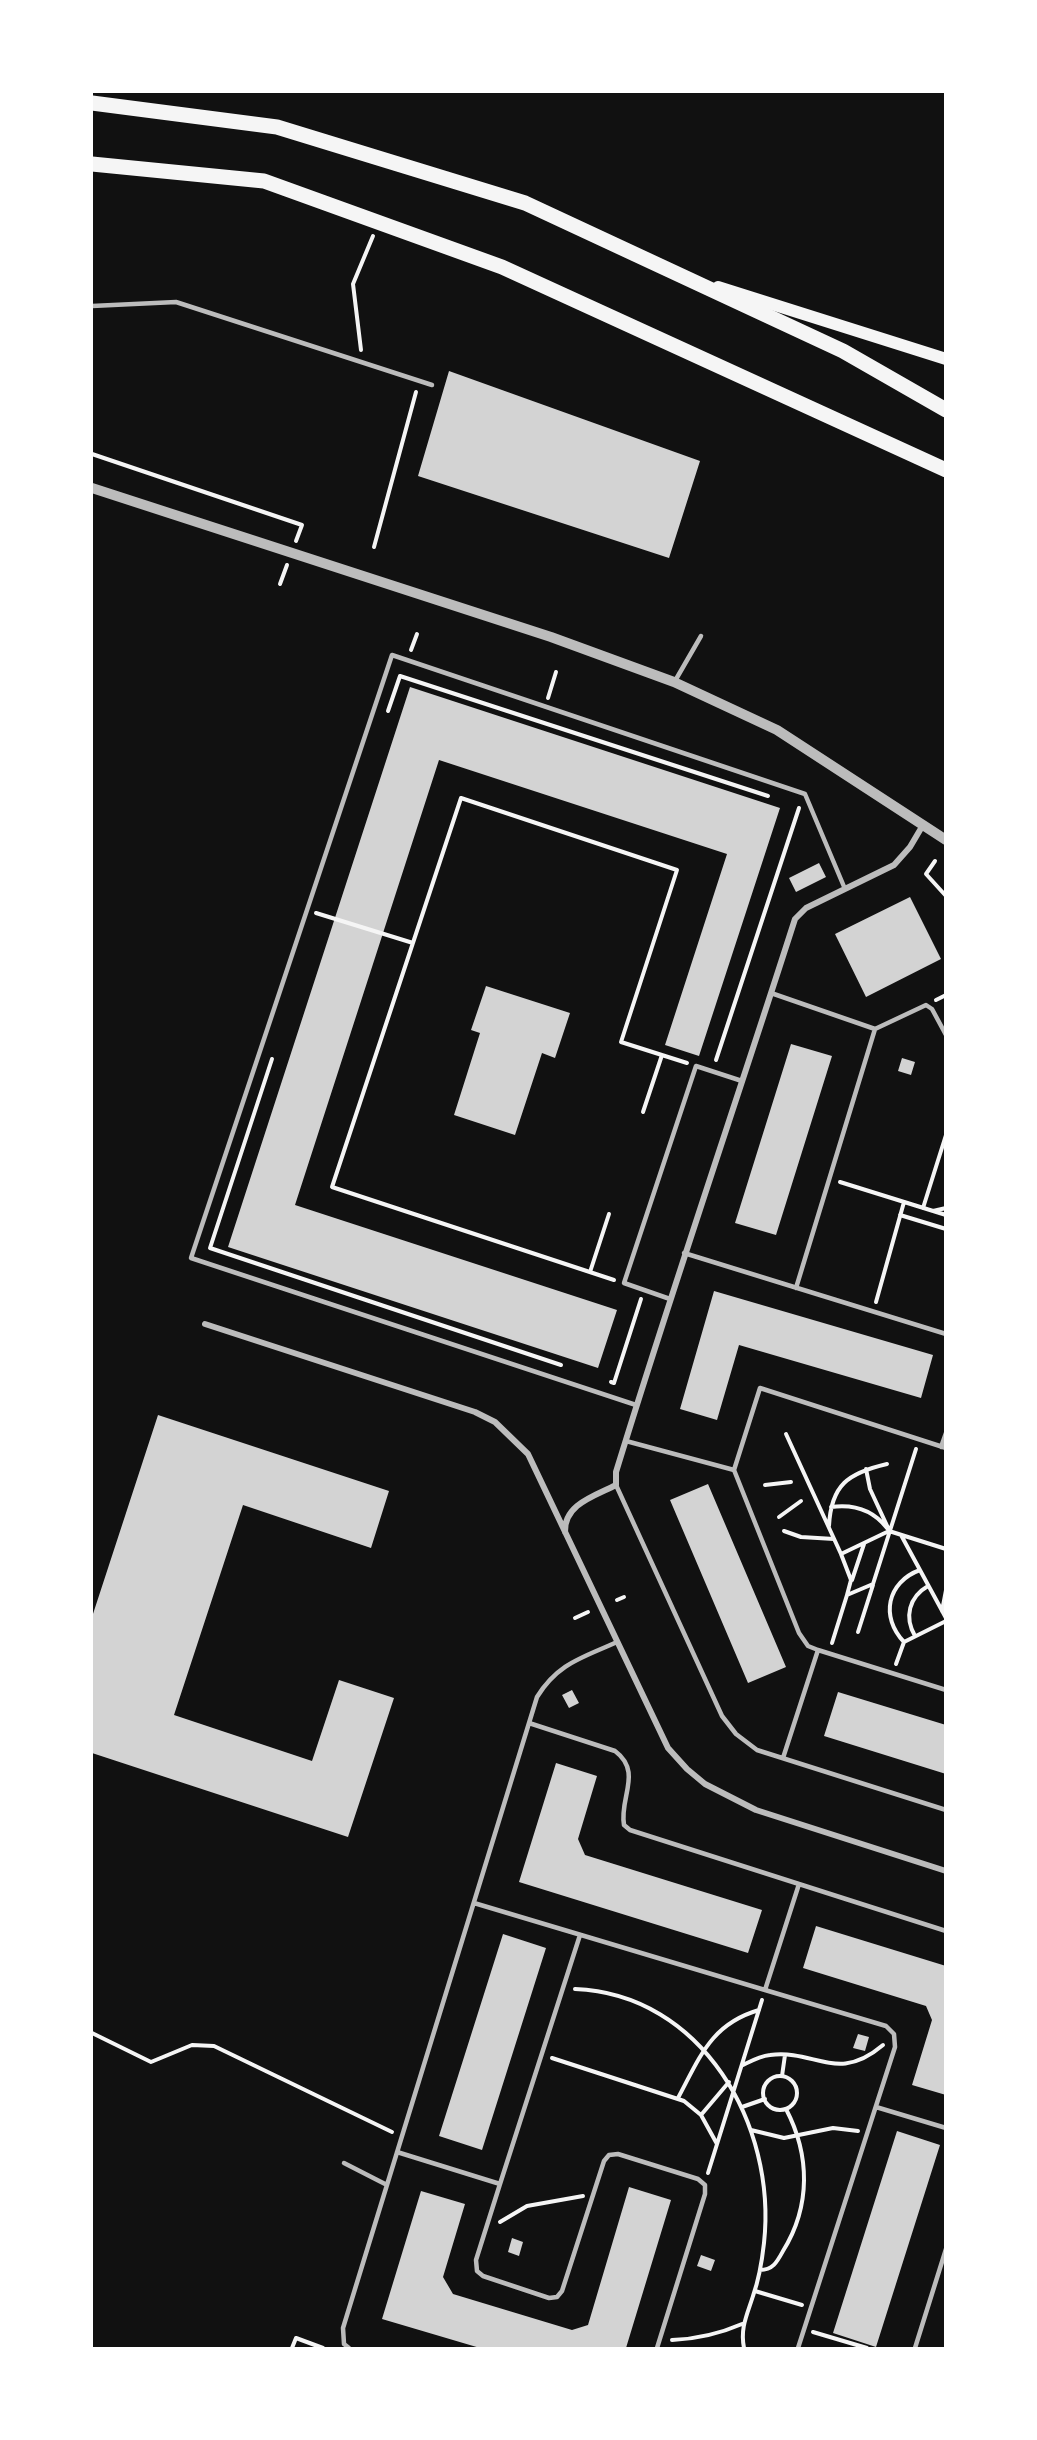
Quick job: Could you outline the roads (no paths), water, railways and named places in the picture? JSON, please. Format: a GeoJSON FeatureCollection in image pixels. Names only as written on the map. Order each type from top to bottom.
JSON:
{"type":"FeatureCollection","features":[{"type":"Feature","properties":{"kind":"main road"},"geometry":{"type":"LineString","coordinates":[[92,103],[277,127],[525,202],[843,351],[945,410]]}},
{"type":"Feature","properties":{"kind":"main road"},"geometry":{"type":"LineString","coordinates":[[92,164],[264,181],[379,222],[502,267],[945,470]]}},
{"type":"Feature","properties":{"kind":"main road"},"geometry":{"type":"LineString","coordinates":[[677,274],[945,359]]}},
{"type":"Feature","properties":{"kind":"street"},"geometry":{"type":"LineString","coordinates":[[92,488],[551,637],[674,682],[777,730],[924,824],[945,840]]}},
{"type":"Feature","properties":{"kind":"street"},"geometry":{"type":"LineString","coordinates":[[565,1536],[565,1523],[570,1510],[616,1485],[616,1472],[684,1253],[795,919],[806,908],[894,865],[910,847],[924,824]]}},
{"type":"Feature","properties":{"kind":"street"},"geometry":{"type":"LineString","coordinates":[[205,1324],[475,1412],[495,1422],[528,1454],[565,1536],[668,1748],[687,1769],[705,1784],[756,1810],[945,1871]]}},
{"type":"Feature","properties":{"kind":"lane"},"geometry":{"type":"LineString","coordinates":[[92,306],[176,302],[432,385]]}},
{"type":"Feature","properties":{"kind":"lane"},"geometry":{"type":"LineString","coordinates":[[674,682],[701,636]]}},
{"type":"Feature","properties":{"kind":"lane"},"geometry":{"type":"LineString","coordinates":[[636,1405],[191,1258],[392,655],[805,794],[845,889]]}},
{"type":"Feature","properties":{"kind":"lane"},"geometry":{"type":"LineString","coordinates":[[771,993],[875,1029]]}},
{"type":"Feature","properties":{"kind":"lane"},"geometry":{"type":"LineString","coordinates":[[796,1288],[875,1029],[919,1006],[926,1005],[932,1009],[945,1035]]}},
{"type":"Feature","properties":{"kind":"lane"},"geometry":{"type":"LineString","coordinates":[[670,1299],[624,1283],[696,1066],[742,1081]]}},
{"type":"Feature","properties":{"kind":"lane"},"geometry":{"type":"LineString","coordinates":[[684,1253],[945,1334]]}},
{"type":"Feature","properties":{"kind":"lane"},"geometry":{"type":"LineString","coordinates":[[945,1433],[943,1447],[760,1388],[734,1470],[799,1634],[808,1646],[945,1690]]}},
{"type":"Feature","properties":{"kind":"lane"},"geometry":{"type":"LineString","coordinates":[[626,1441],[734,1470]]}},
{"type":"Feature","properties":{"kind":"lane"},"geometry":{"type":"LineString","coordinates":[[616,1485],[722,1716],[736,1734],[757,1750],[945,1810]]}},
{"type":"Feature","properties":{"kind":"lane"},"geometry":{"type":"LineString","coordinates":[[349,2349],[344,2344],[343,2328],[400,2136],[537,1697],[561,1668],[617,1642]]}},
{"type":"Feature","properties":{"kind":"lane"},"geometry":{"type":"LineString","coordinates":[[783,1758],[818,1650]]}},
{"type":"Feature","properties":{"kind":"lane"},"geometry":{"type":"LineString","coordinates":[[529,1724],[615,1751],[624,1758],[630,1771],[630,1785],[622,1814],[624,1826],[630,1830],[945,1931]]}},
{"type":"Feature","properties":{"kind":"lane"},"geometry":{"type":"LineString","coordinates":[[765,1990],[799,1884]]}},
{"type":"Feature","properties":{"kind":"lane"},"geometry":{"type":"LineString","coordinates":[[474,1903],[886,2026],[894,2034],[896,2047],[798,2349]]}},
{"type":"Feature","properties":{"kind":"lane"},"geometry":{"type":"LineString","coordinates":[[580,1935],[484,2233],[476,2260],[477,2271],[483,2276],[549,2298],[557,2297],[562,2291],[604,2161],[609,2155],[618,2154],[698,2179],[705,2185],[705,2194],[657,2349]]}},
{"type":"Feature","properties":{"kind":"lane"},"geometry":{"type":"LineString","coordinates":[[876,2107],[945,2128]]}},
{"type":"Feature","properties":{"kind":"lane"},"geometry":{"type":"LineString","coordinates":[[397,2151],[500,2184]]}},
{"type":"Feature","properties":{"kind":"lane"},"geometry":{"type":"LineString","coordinates":[[344,2163],[387,2186]]}},
{"type":"Feature","properties":{"kind":"lane"},"geometry":{"type":"LineString","coordinates":[[915,2349],[945,2249]]}}]}
